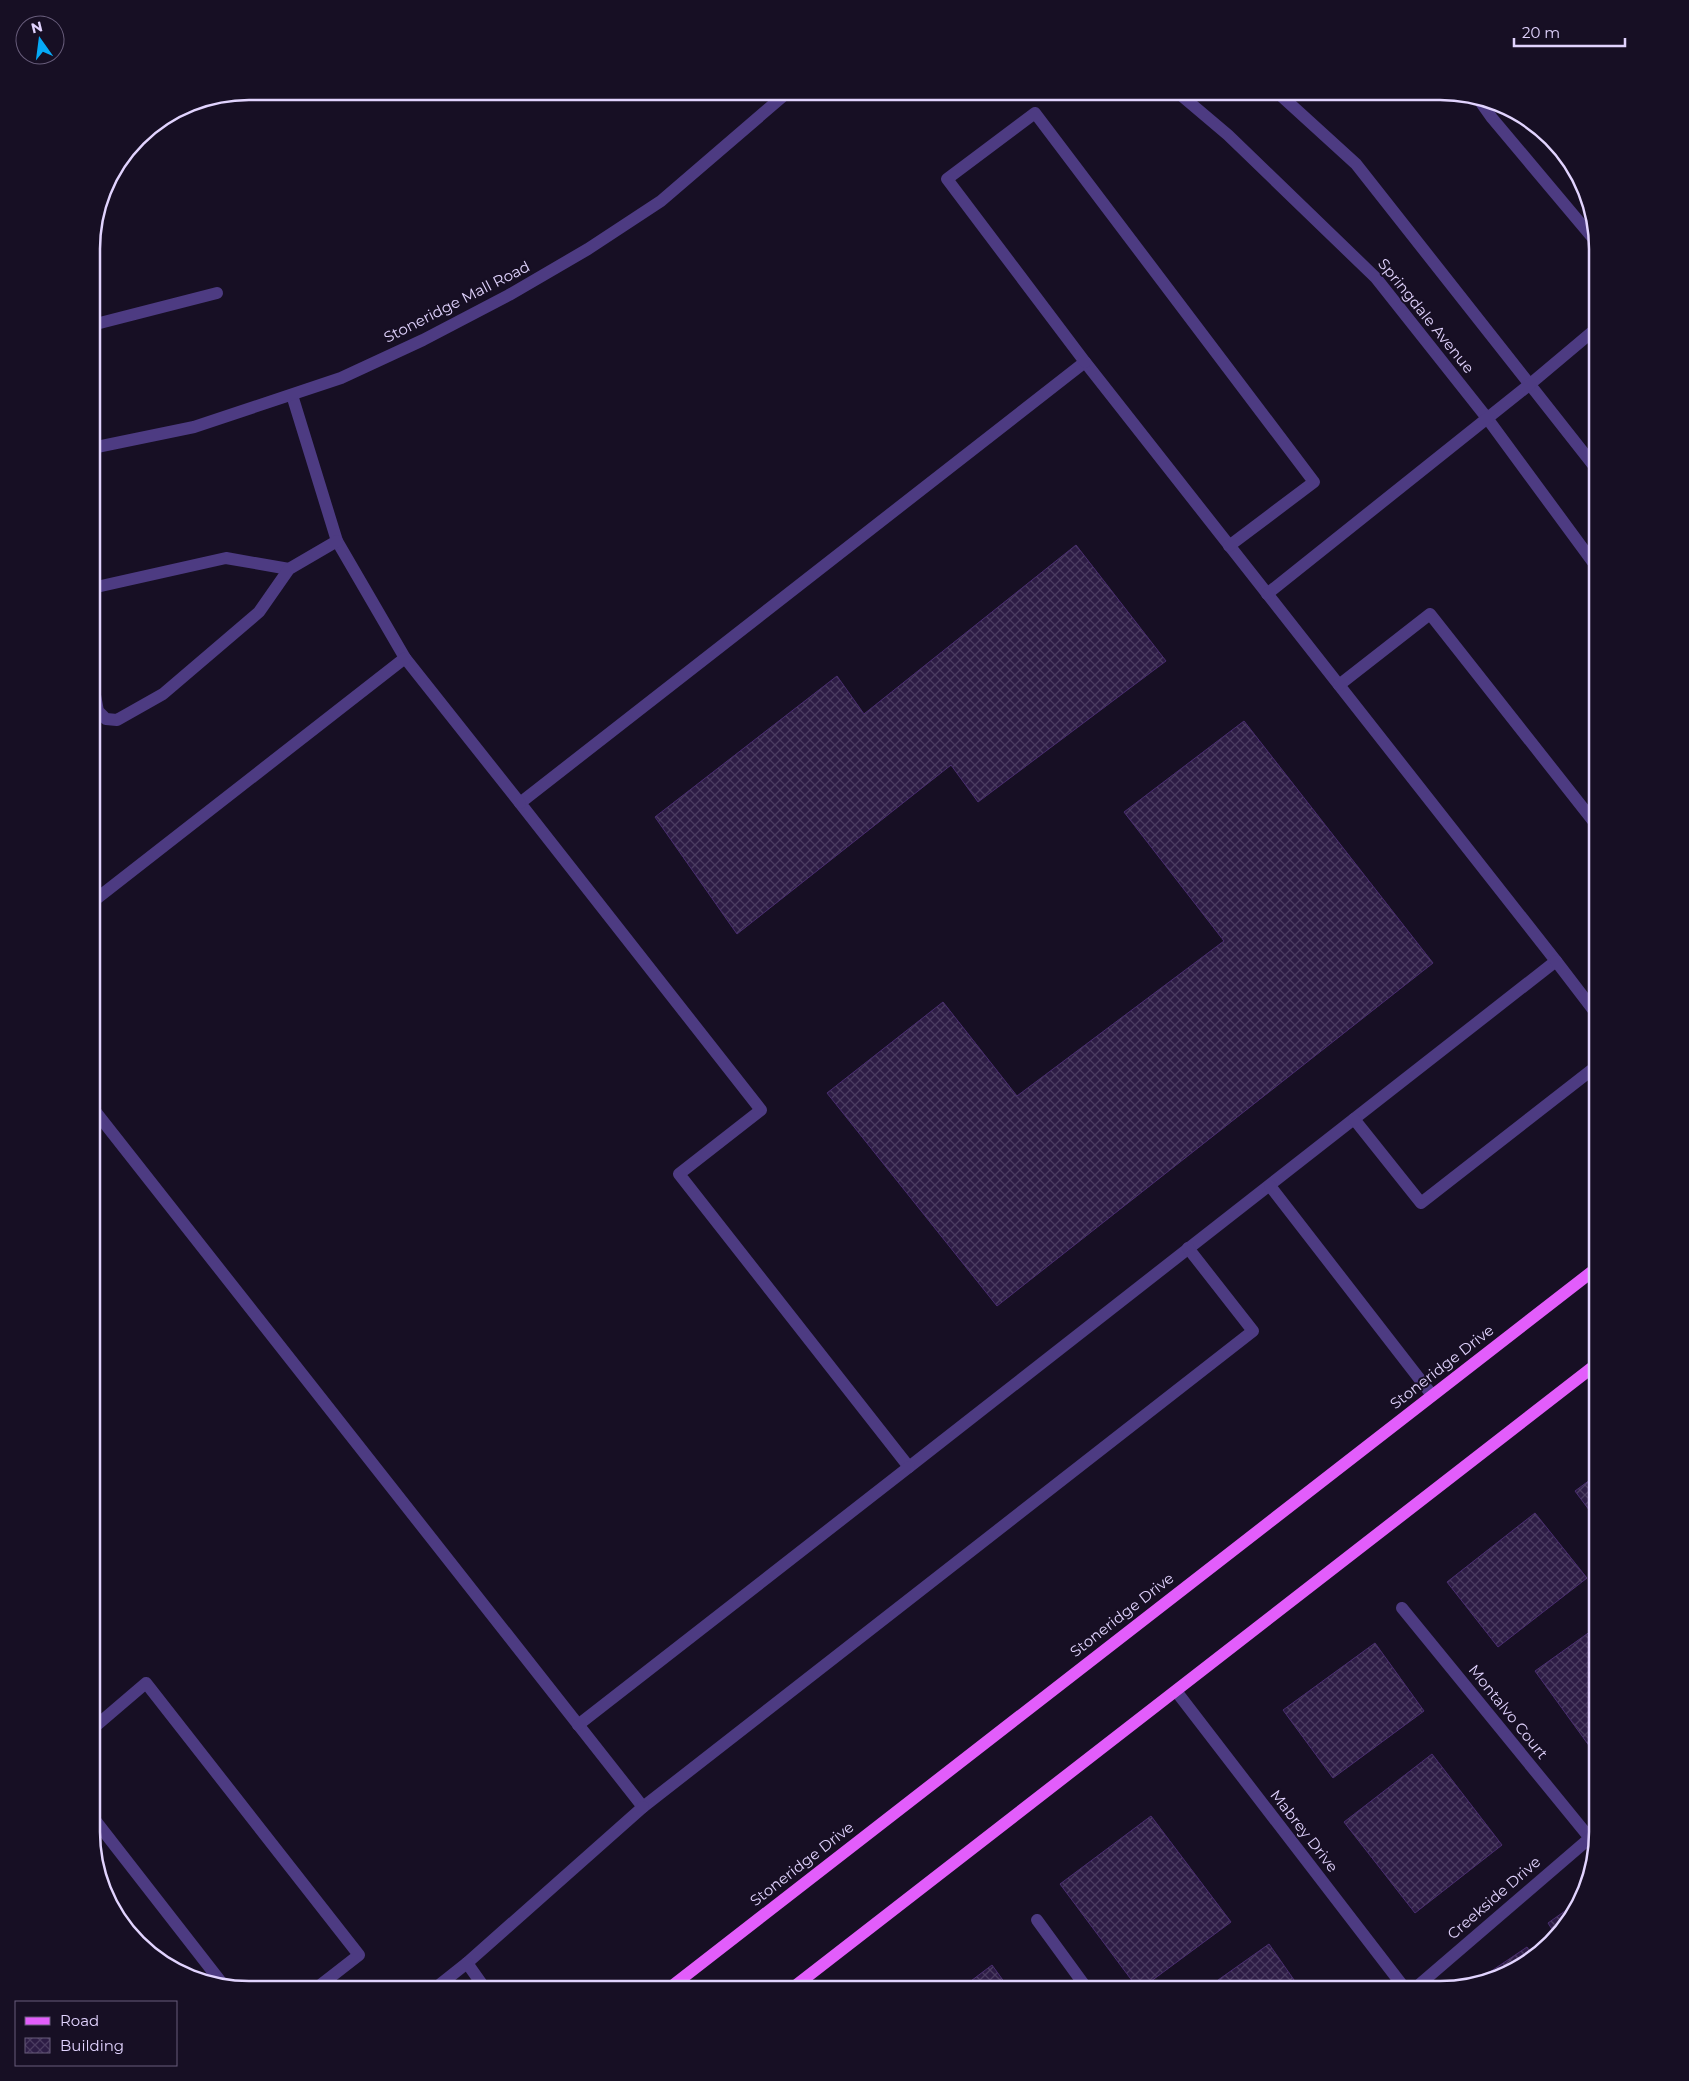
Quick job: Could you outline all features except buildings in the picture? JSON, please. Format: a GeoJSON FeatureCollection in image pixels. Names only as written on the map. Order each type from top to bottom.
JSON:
{"type":"FeatureCollection","features":[{"type":"Feature","properties":{"kind":"main road","name":"Stoneridge Drive"},"geometry":{"type":"LineString","coordinates":[[678,1981],[1589,1273]]}},
{"type":"Feature","properties":{"kind":"main road"},"geometry":{"type":"LineString","coordinates":[[802,1981],[1589,1370]]}},
{"type":"Feature","properties":{"kind":"street","name":"Stoneridge Mall Road"},"geometry":{"type":"LineString","coordinates":[[100,446],[194,427],[292,395],[340,378],[423,340],[509,295],[588,249],[662,201],[779,100]]}},
{"type":"Feature","properties":{"kind":"street","name":"Springdale Avenue"},"geometry":{"type":"LineString","coordinates":[[1185,100],[1228,136],[1376,278],[1487,418],[1589,557]]}},
{"type":"Feature","properties":{"kind":"street"},"geometry":{"type":"LineString","coordinates":[[1286,100],[1356,164],[1589,460]]}},
{"type":"Feature","properties":{"kind":"street"},"geometry":{"type":"LineString","coordinates":[[1484,107],[1588,232]]}},
{"type":"Feature","properties":{"kind":"street"},"geometry":{"type":"LineString","coordinates":[[1229,546],[1314,482],[1035,113],[947,179],[1085,362],[1229,546],[1556,961],[1589,1004]]}},
{"type":"Feature","properties":{"kind":"street"},"geometry":{"type":"LineString","coordinates":[[100,323],[217,293]]}},
{"type":"Feature","properties":{"kind":"street"},"geometry":{"type":"LineString","coordinates":[[1267,594],[1529,385],[1589,335]]}},
{"type":"Feature","properties":{"kind":"street"},"geometry":{"type":"LineString","coordinates":[[520,803],[1085,362]]}},
{"type":"Feature","properties":{"kind":"street"},"geometry":{"type":"LineString","coordinates":[[292,395],[337,541],[405,658],[761,1110],[679,1174],[909,1467]]}},
{"type":"Feature","properties":{"kind":"street"},"geometry":{"type":"LineString","coordinates":[[100,713],[106,719],[117,720],[163,694],[259,612],[289,569],[337,541]]}},
{"type":"Feature","properties":{"kind":"street"},"geometry":{"type":"LineString","coordinates":[[100,586],[226,558],[289,569]]}},
{"type":"Feature","properties":{"kind":"street"},"geometry":{"type":"LineString","coordinates":[[1339,685],[1430,614],[1589,816]]}},
{"type":"Feature","properties":{"kind":"street"},"geometry":{"type":"LineString","coordinates":[[100,897],[405,658]]}},
{"type":"Feature","properties":{"kind":"street"},"geometry":{"type":"LineString","coordinates":[[578,1725],[1556,961]]}},
{"type":"Feature","properties":{"kind":"street"},"geometry":{"type":"LineString","coordinates":[[1354,1118],[1421,1203],[1589,1072]]}},
{"type":"Feature","properties":{"kind":"street"},"geometry":{"type":"LineString","coordinates":[[100,1117],[643,1807]]}},
{"type":"Feature","properties":{"kind":"street"},"geometry":{"type":"LineString","coordinates":[[1270,1186],[1432,1395]]}},
{"type":"Feature","properties":{"kind":"street"},"geometry":{"type":"LineString","coordinates":[[444,1981],[643,1807],[1253,1330],[1188,1248]]}},
{"type":"Feature","properties":{"kind":"street","name":"Montalvo Court"},"geometry":{"type":"LineString","coordinates":[[1402,1608],[1589,1829]]}},
{"type":"Feature","properties":{"kind":"street"},"geometry":{"type":"LineString","coordinates":[[100,1722],[146,1683],[359,1955],[326,1981]]}},
{"type":"Feature","properties":{"kind":"street","name":"Mabrey Drive"},"geometry":{"type":"LineString","coordinates":[[1176,1692],[1399,1981]]}},
{"type":"Feature","properties":{"kind":"street"},"geometry":{"type":"LineString","coordinates":[[100,1827],[218,1978]]}},
{"type":"Feature","properties":{"kind":"street","name":"Creekside Drive"},"geometry":{"type":"LineString","coordinates":[[1423,1981],[1589,1838]]}},
{"type":"Feature","properties":{"kind":"street"},"geometry":{"type":"LineString","coordinates":[[1037,1920],[1081,1981]]}},
{"type":"Feature","properties":{"kind":"street"},"geometry":{"type":"LineString","coordinates":[[466,1963],[479,1981]]}}]}
